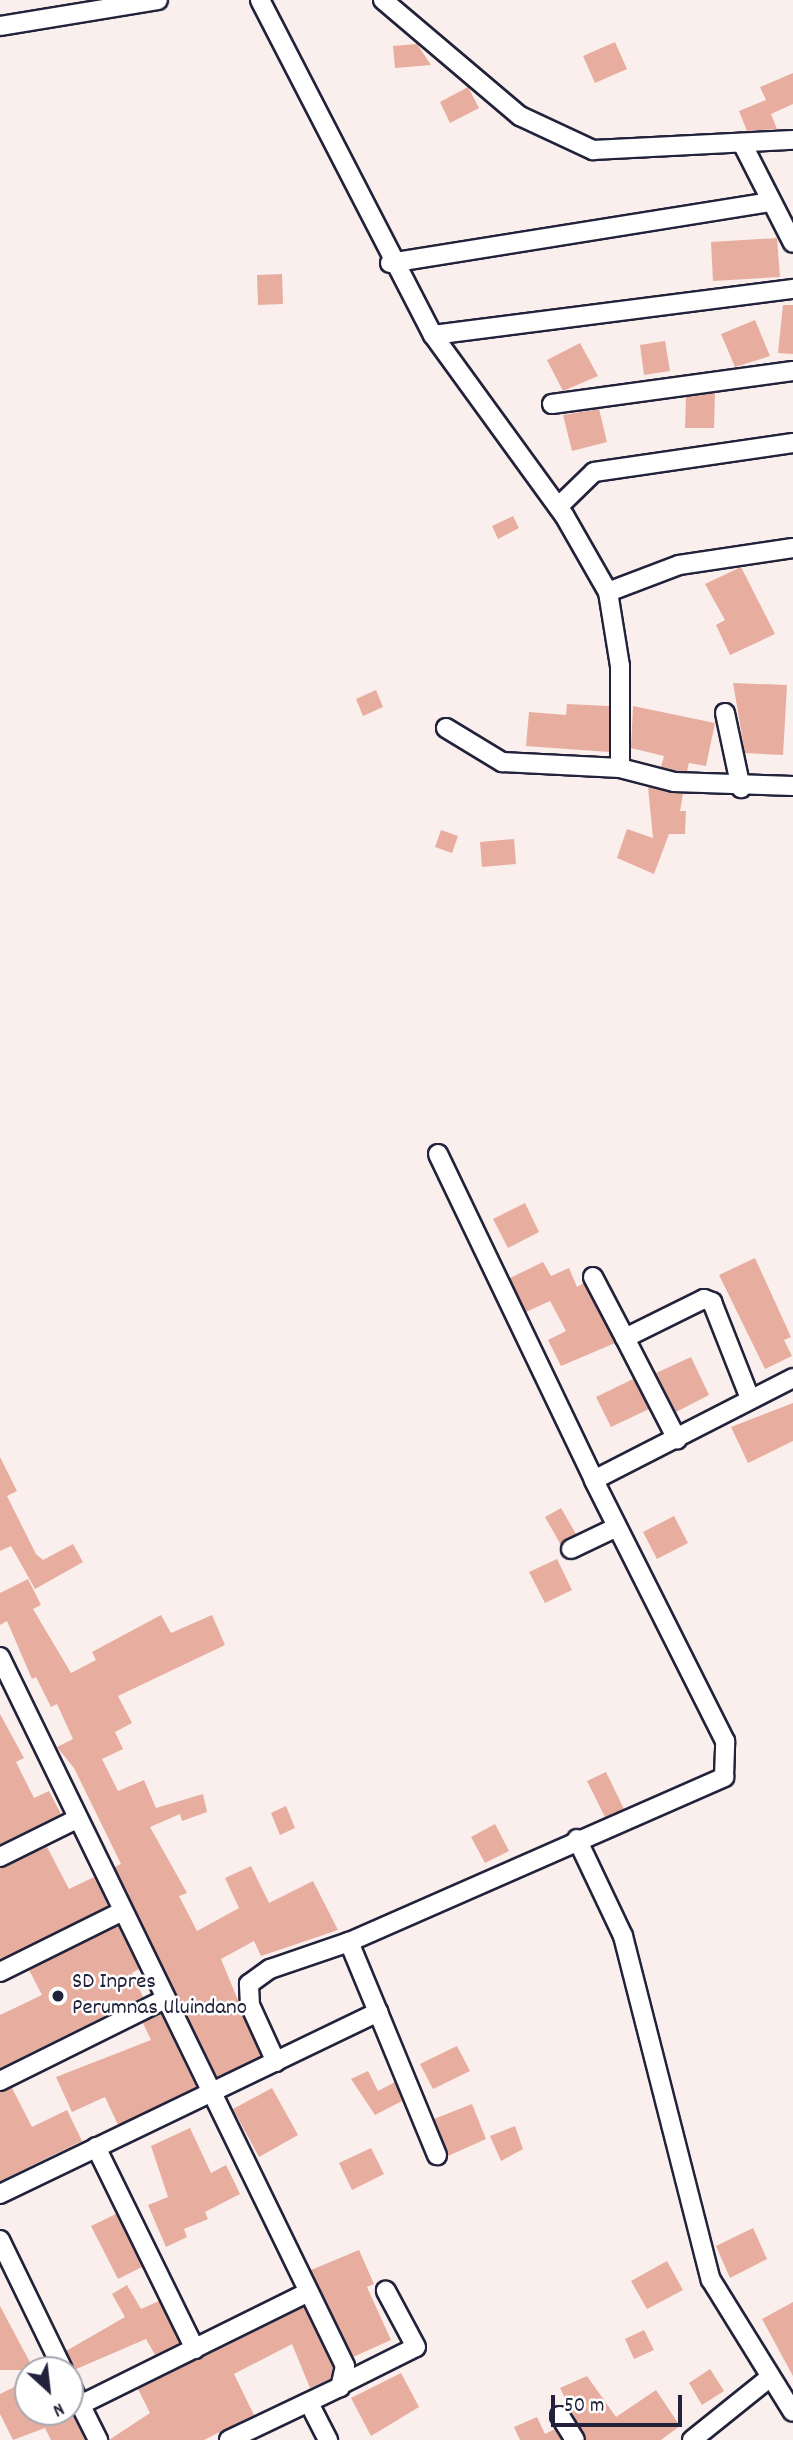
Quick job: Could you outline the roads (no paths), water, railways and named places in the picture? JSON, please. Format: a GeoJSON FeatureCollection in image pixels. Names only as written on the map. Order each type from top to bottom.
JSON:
{"type":"FeatureCollection","features":[{"type":"Feature","properties":{"kind":"street"},"geometry":{"type":"LineString","coordinates":[[0,26],[158,0]]}},
{"type":"Feature","properties":{"kind":"street"},"geometry":{"type":"LineString","coordinates":[[260,0],[390,262],[433,335],[558,507],[608,592],[620,666],[620,768]]}},
{"type":"Feature","properties":{"kind":"street"},"geometry":{"type":"LineString","coordinates":[[383,0],[520,116],[593,150],[793,140]]}},
{"type":"Feature","properties":{"kind":"street"},"geometry":{"type":"LineString","coordinates":[[741,143],[793,243]]}},
{"type":"Feature","properties":{"kind":"street"},"geometry":{"type":"LineString","coordinates":[[390,262],[771,202]]}},
{"type":"Feature","properties":{"kind":"street"},"geometry":{"type":"LineString","coordinates":[[433,335],[793,289]]}},
{"type":"Feature","properties":{"kind":"street"},"geometry":{"type":"LineString","coordinates":[[552,404],[793,372]]}},
{"type":"Feature","properties":{"kind":"street"},"geometry":{"type":"LineString","coordinates":[[558,507],[594,472],[793,443]]}},
{"type":"Feature","properties":{"kind":"street"},"geometry":{"type":"LineString","coordinates":[[608,592],[679,565],[793,548]]}},
{"type":"Feature","properties":{"kind":"street"},"geometry":{"type":"LineString","coordinates":[[725,713],[741,788]]}},
{"type":"Feature","properties":{"kind":"street"},"geometry":{"type":"LineString","coordinates":[[446,728],[502,762],[620,768],[640,777],[741,788],[793,786]]}},
{"type":"Feature","properties":{"kind":"street"},"geometry":{"type":"LineString","coordinates":[[276,2062],[250,2006],[249,1984],[270,1969],[349,1942],[578,1839],[702,1791],[728,1769],[725,1741],[594,1480],[438,1154]]}},
{"type":"Feature","properties":{"kind":"street"},"geometry":{"type":"LineString","coordinates":[[593,1277],[677,1439]]}},
{"type":"Feature","properties":{"kind":"street"},"geometry":{"type":"LineString","coordinates":[[625,1338],[708,1300],[749,1395]]}},
{"type":"Feature","properties":{"kind":"street"},"geometry":{"type":"LineString","coordinates":[[594,1480],[677,1439],[749,1395],[793,1378]]}},
{"type":"Feature","properties":{"kind":"street"},"geometry":{"type":"LineString","coordinates":[[571,1549],[617,1527]]}},
{"type":"Feature","properties":{"kind":"street"},"geometry":{"type":"LineString","coordinates":[[0,1657],[75,1820],[212,2092],[307,2293],[345,2366],[344,2382]]}},
{"type":"Feature","properties":{"kind":"street"},"geometry":{"type":"LineString","coordinates":[[0,1857],[75,1820]]}},
{"type":"Feature","properties":{"kind":"street"},"geometry":{"type":"LineString","coordinates":[[578,1839],[623,1936],[711,2280],[769,2378],[793,2412]]}},
{"type":"Feature","properties":{"kind":"street"},"geometry":{"type":"LineString","coordinates":[[0,1972],[121,1912]]}},
{"type":"Feature","properties":{"kind":"street"},"geometry":{"type":"LineString","coordinates":[[349,1942],[437,2155]]}},
{"type":"Feature","properties":{"kind":"street"},"geometry":{"type":"LineString","coordinates":[[0,2081],[165,1999]]}},
{"type":"Feature","properties":{"kind":"street"},"geometry":{"type":"LineString","coordinates":[[0,2194],[378,2012]]}},
{"type":"Feature","properties":{"kind":"street"},"geometry":{"type":"LineString","coordinates":[[96,2147],[195,2349]]}},
{"type":"Feature","properties":{"kind":"street"},"geometry":{"type":"LineString","coordinates":[[0,2240],[56,2356]]}},
{"type":"Feature","properties":{"kind":"street"},"geometry":{"type":"LineString","coordinates":[[229,2440],[309,2403],[344,2382],[416,2347],[386,2291]]}},
{"type":"Feature","properties":{"kind":"street"},"geometry":{"type":"LineString","coordinates":[[84,2403],[307,2293]]}},
{"type":"Feature","properties":{"kind":"street"},"geometry":{"type":"LineString","coordinates":[[692,2440],[769,2378]]}},
{"type":"Feature","properties":{"kind":"street"},"geometry":{"type":"LineString","coordinates":[[309,2403],[328,2440]]}},
{"type":"Feature","properties":{"kind":"street"},"geometry":{"type":"LineString","coordinates":[[84,2412],[99,2440]]}},
{"type":"Feature","properties":{"kind":"street"},"geometry":{"type":"LineString","coordinates":[[560,2416],[575,2440]]}},
{"type":"Feature","properties":{"kind":"place","name":"SD Inpres Perumnas Uluindano"},"geometry":{"type":"Point","coordinates":[58,1996]}}]}
